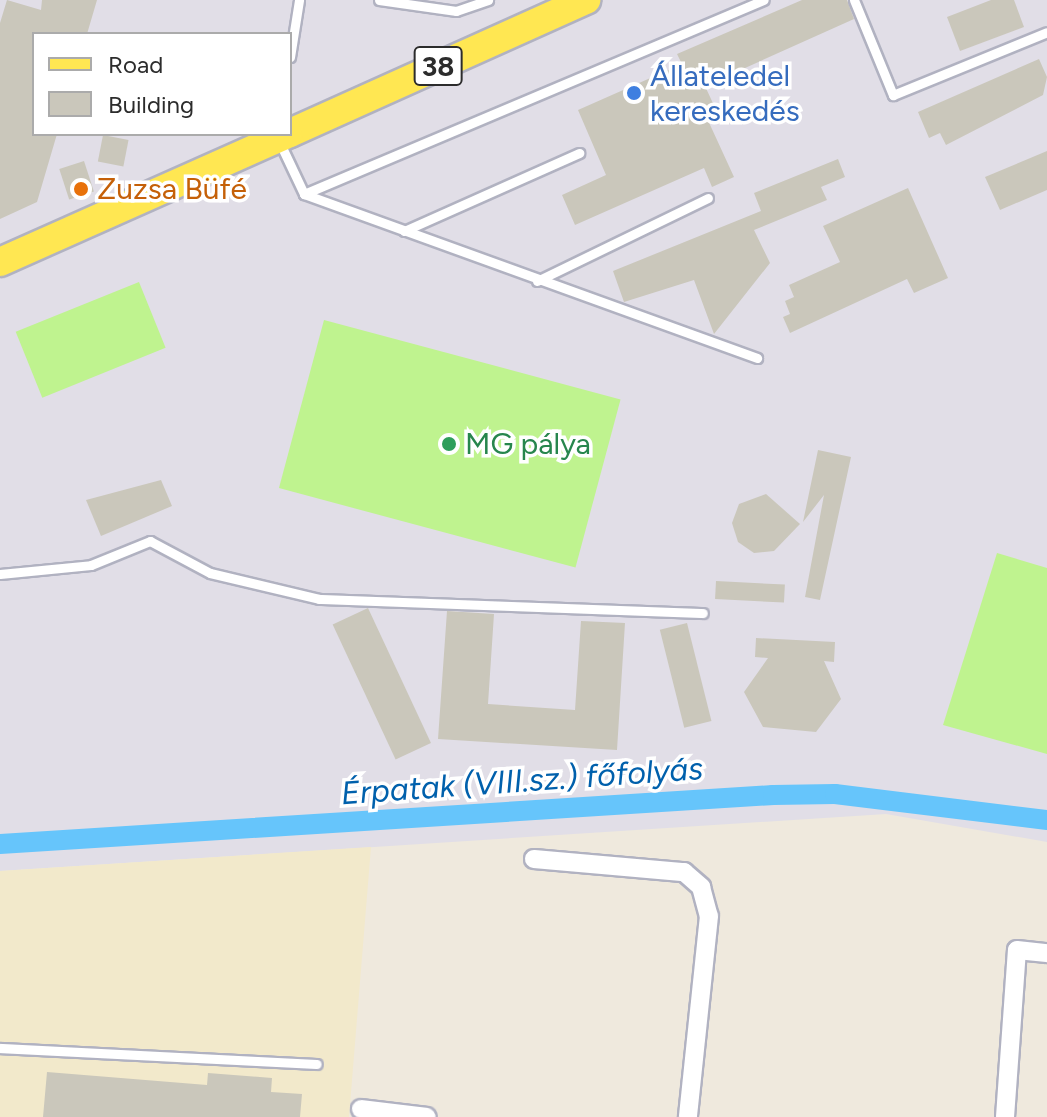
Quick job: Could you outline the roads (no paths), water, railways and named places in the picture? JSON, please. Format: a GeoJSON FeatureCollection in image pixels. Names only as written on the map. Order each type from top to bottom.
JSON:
{"type":"FeatureCollection","features":[{"type":"Feature","properties":{"kind":"main road","name":"38"},"geometry":{"type":"LineString","coordinates":[[292,131],[586,0]]}},
{"type":"Feature","properties":{"kind":"main road","name":"38"},"geometry":{"type":"LineString","coordinates":[[0,262],[281,136]]}},
{"type":"Feature","properties":{"kind":"street"},"geometry":{"type":"LineString","coordinates":[[534,859],[684,872],[701,887],[709,916],[688,1117]]}},
{"type":"Feature","properties":{"kind":"street"},"geometry":{"type":"LineString","coordinates":[[1005,1117],[1017,950],[1047,953]]}},
{"type":"Feature","properties":{"kind":"street"},"geometry":{"type":"LineString","coordinates":[[361,1109],[427,1117]]}},
{"type":"Feature","properties":{"kind":"lane"},"geometry":{"type":"LineString","coordinates":[[292,44],[299,0]]}},
{"type":"Feature","properties":{"kind":"lane"},"geometry":{"type":"LineString","coordinates":[[379,0],[456,11],[488,0]]}},
{"type":"Feature","properties":{"kind":"lane"},"geometry":{"type":"LineString","coordinates":[[304,194],[764,0]]}},
{"type":"Feature","properties":{"kind":"lane"},"geometry":{"type":"LineString","coordinates":[[854,0],[893,95],[1047,32]]}},
{"type":"Feature","properties":{"kind":"lane"},"geometry":{"type":"LineString","coordinates":[[283,136],[304,194]]}},
{"type":"Feature","properties":{"kind":"lane"},"geometry":{"type":"LineString","coordinates":[[404,231],[579,153]]}},
{"type":"Feature","properties":{"kind":"lane"},"geometry":{"type":"LineString","coordinates":[[304,194],[537,281],[757,358]]}},
{"type":"Feature","properties":{"kind":"lane"},"geometry":{"type":"LineString","coordinates":[[537,281],[708,198]]}},
{"type":"Feature","properties":{"kind":"lane"},"geometry":{"type":"LineString","coordinates":[[0,574],[91,565],[150,541],[210,573],[319,599],[703,613]]}},
{"type":"Feature","properties":{"kind":"lane"},"geometry":{"type":"LineString","coordinates":[[0,1048],[317,1064]]}},
{"type":"Feature","properties":{"kind":"waterway","name":"Érpatak (VIII.sz.) főfolyás"},"geometry":{"type":"LineString","coordinates":[[0,844],[773,795],[835,794],[1047,820]]}},
{"type":"Feature","properties":{"kind":"place","name":"Állateledel kereskedés"},"geometry":{"type":"Point","coordinates":[634,93]}},
{"type":"Feature","properties":{"kind":"place","name":"Zuzsa Büfé"},"geometry":{"type":"Point","coordinates":[81,189]}},
{"type":"Feature","properties":{"kind":"place","name":"MG pálya"},"geometry":{"type":"Point","coordinates":[449,444]}}]}
